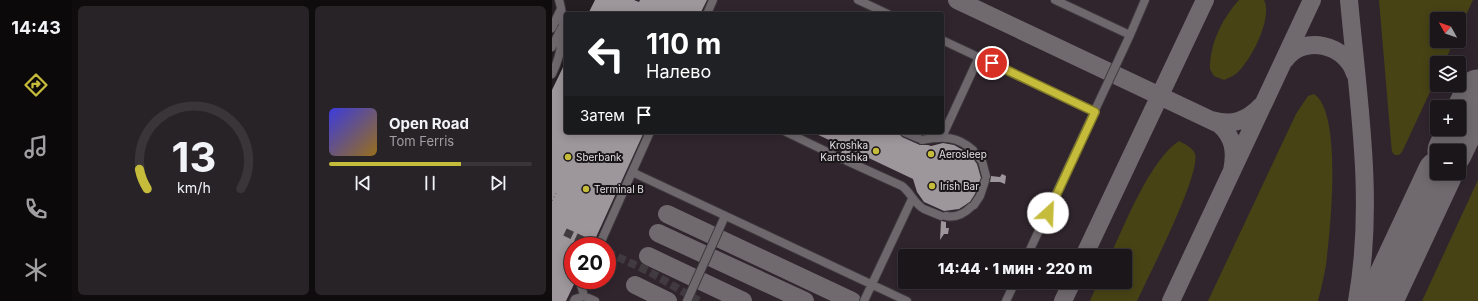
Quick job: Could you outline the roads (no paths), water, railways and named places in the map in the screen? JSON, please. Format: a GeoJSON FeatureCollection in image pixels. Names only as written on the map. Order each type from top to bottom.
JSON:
{"type":"FeatureCollection","features":[{"type":"Feature","properties":{"kind":"lane"},"geometry":{"type":"LineString","coordinates":[[552,74],[562,43],[561,9],[559,0]]}},
{"type":"Feature","properties":{"kind":"lane"},"geometry":{"type":"LineString","coordinates":[[707,12],[713,0]]}},
{"type":"Feature","properties":{"kind":"lane"},"geometry":{"type":"LineString","coordinates":[[858,0],[884,12]]}},
{"type":"Feature","properties":{"kind":"lane"},"geometry":{"type":"LineString","coordinates":[[1055,0],[1130,35]]}},
{"type":"Feature","properties":{"kind":"lane"},"geometry":{"type":"LineString","coordinates":[[1030,249],[1095,112],[1145,0]]}},
{"type":"Feature","properties":{"kind":"lane"},"geometry":{"type":"LineString","coordinates":[[552,28],[561,9]]}},
{"type":"Feature","properties":{"kind":"lane"},"geometry":{"type":"LineString","coordinates":[[552,47],[562,26]]}},
{"type":"Feature","properties":{"kind":"lane"},"geometry":{"type":"LineString","coordinates":[[944,41],[1095,112]]}},
{"type":"Feature","properties":{"kind":"lane"},"geometry":{"type":"LineString","coordinates":[[944,133],[979,57]]}},
{"type":"Feature","properties":{"kind":"lane"},"geometry":{"type":"LineString","coordinates":[[603,237],[649,134]]}},
{"type":"Feature","properties":{"kind":"lane"},"geometry":{"type":"LineString","coordinates":[[790,134],[902,186],[908,190],[912,199],[922,208],[943,216],[951,217],[960,215],[973,206],[980,196],[986,179],[982,161],[974,152],[963,142],[942,137],[920,139],[909,134]]}},
{"type":"Feature","properties":{"kind":"lane"},"geometry":{"type":"LineString","coordinates":[[632,172],[907,301]]}},
{"type":"Feature","properties":{"kind":"lane"},"geometry":{"type":"LineString","coordinates":[[864,301],[912,199]]}},
{"type":"Feature","properties":{"kind":"lane"},"geometry":{"type":"LineString","coordinates":[[686,301],[725,216]]}},
{"type":"Feature","properties":{"kind":"lane"},"geometry":{"type":"LineString","coordinates":[[575,300],[580,289]]}},
{"type":"Feature","properties":{"kind":"lane"},"geometry":{"type":"LineString","coordinates":[[583,289],[584,296]]}},
{"type":"Feature","properties":{"kind":"lane"},"geometry":{"type":"LineString","coordinates":[[1006,301],[1012,289]]}},
{"type":"Feature","properties":{"kind":"lane"},"geometry":{"type":"LineString","coordinates":[[575,300],[584,296],[596,301]]}},
{"type":"Feature","properties":{"kind":"tunnel"},"geometry":{"type":"LineString","coordinates":[[565,232],[576,237]]}},
{"type":"Feature","properties":{"kind":"tunnel"},"geometry":{"type":"LineString","coordinates":[[616,256],[648,271],[699,301]]}},
{"type":"Feature","properties":{"kind":"place","name":"Kroshka Kartoshka"},"geometry":{"type":"Point","coordinates":[876,151]}},
{"type":"Feature","properties":{"kind":"place","name":"Aerosleep"},"geometry":{"type":"Point","coordinates":[931,154]}},
{"type":"Feature","properties":{"kind":"place","name":"Sberbank"},"geometry":{"type":"Point","coordinates":[568,157]}},
{"type":"Feature","properties":{"kind":"place","name":"Irish Bar"},"geometry":{"type":"Point","coordinates":[932,186]}},
{"type":"Feature","properties":{"kind":"place","name":"Terminal B"},"geometry":{"type":"Point","coordinates":[586,189]}}]}
